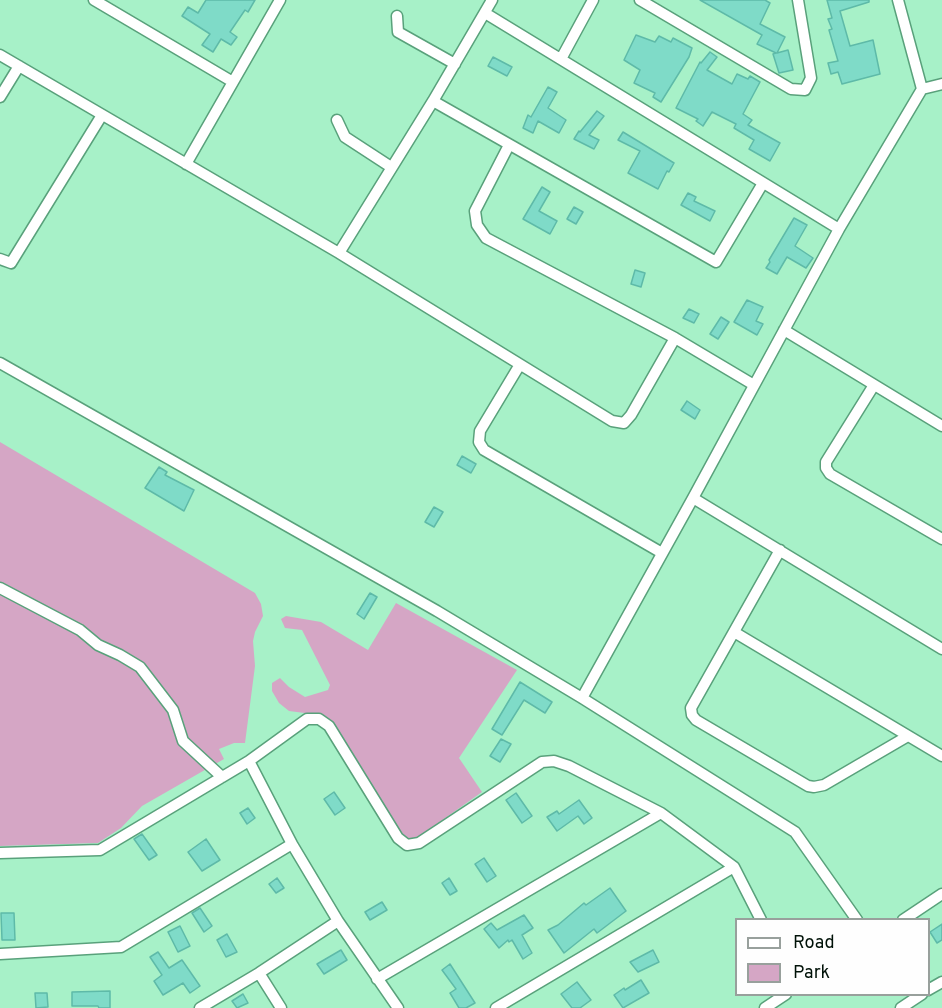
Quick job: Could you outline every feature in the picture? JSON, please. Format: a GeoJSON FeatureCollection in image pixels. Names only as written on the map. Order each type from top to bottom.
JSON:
{"type":"FeatureCollection","features":[{"type":"Feature","properties":{"kind":"street"},"geometry":{"type":"LineString","coordinates":[[94,0],[233,82]]}},
{"type":"Feature","properties":{"kind":"street"},"geometry":{"type":"LineString","coordinates":[[186,164],[280,0]]}},
{"type":"Feature","properties":{"kind":"street"},"geometry":{"type":"LineString","coordinates":[[339,254],[492,0]]}},
{"type":"Feature","properties":{"kind":"street"},"geometry":{"type":"LineString","coordinates":[[561,59],[593,0]]}},
{"type":"Feature","properties":{"kind":"street"},"geometry":{"type":"LineString","coordinates":[[640,0],[791,89],[805,90],[811,78],[798,0]]}},
{"type":"Feature","properties":{"kind":"street"},"geometry":{"type":"LineString","coordinates":[[898,0],[922,89]]}},
{"type":"Feature","properties":{"kind":"street"},"geometry":{"type":"LineString","coordinates":[[484,13],[839,229]]}},
{"type":"Feature","properties":{"kind":"street"},"geometry":{"type":"LineString","coordinates":[[397,16],[398,32],[455,64]]}},
{"type":"Feature","properties":{"kind":"street"},"geometry":{"type":"LineString","coordinates":[[0,55],[339,254],[612,421],[624,423],[631,415],[675,338]]}},
{"type":"Feature","properties":{"kind":"street"},"geometry":{"type":"LineString","coordinates":[[0,97],[19,66]]}},
{"type":"Feature","properties":{"kind":"street"},"geometry":{"type":"LineString","coordinates":[[582,698],[839,229],[922,89],[942,84]]}},
{"type":"Feature","properties":{"kind":"street"},"geometry":{"type":"LineString","coordinates":[[433,100],[716,262],[763,183]]}},
{"type":"Feature","properties":{"kind":"street"},"geometry":{"type":"LineString","coordinates":[[0,259],[11,263],[102,115]]}},
{"type":"Feature","properties":{"kind":"street"},"geometry":{"type":"LineString","coordinates":[[337,120],[345,137],[391,167]]}},
{"type":"Feature","properties":{"kind":"street"},"geometry":{"type":"LineString","coordinates":[[509,145],[476,212],[477,225],[486,238],[675,338],[754,385]]}},
{"type":"Feature","properties":{"kind":"street"},"geometry":{"type":"LineString","coordinates":[[784,330],[942,426]]}},
{"type":"Feature","properties":{"kind":"street"},"geometry":{"type":"LineString","coordinates":[[0,363],[437,611],[582,698],[795,832],[856,918]]}},
{"type":"Feature","properties":{"kind":"street"},"geometry":{"type":"LineString","coordinates":[[519,366],[480,431],[479,442],[484,450],[663,553]]}},
{"type":"Feature","properties":{"kind":"street"},"geometry":{"type":"LineString","coordinates":[[874,385],[826,462],[826,468],[831,474],[942,539]]}},
{"type":"Feature","properties":{"kind":"street"},"geometry":{"type":"LineString","coordinates":[[693,498],[942,649]]}},
{"type":"Feature","properties":{"kind":"street"},"geometry":{"type":"LineString","coordinates":[[780,550],[691,708],[692,715],[696,720],[814,788],[824,785],[908,736]]}},
{"type":"Feature","properties":{"kind":"street"},"geometry":{"type":"LineString","coordinates":[[0,588],[80,630],[99,645],[140,667],[173,710],[183,741],[222,777]]}},
{"type":"Feature","properties":{"kind":"street"},"geometry":{"type":"LineString","coordinates":[[734,632],[942,756]]}},
{"type":"Feature","properties":{"kind":"street"},"geometry":{"type":"LineString","coordinates":[[0,853],[100,850],[249,761],[307,719],[319,719],[329,726],[398,838],[407,845],[419,843],[542,762],[554,761],[569,766],[661,813],[734,867],[760,918]]}},
{"type":"Feature","properties":{"kind":"street"},"geometry":{"type":"LineString","coordinates":[[249,761],[292,844],[338,921],[398,1008]]}},
{"type":"Feature","properties":{"kind":"street"},"geometry":{"type":"LineString","coordinates":[[377,979],[661,813]]}},
{"type":"Feature","properties":{"kind":"street"},"geometry":{"type":"LineString","coordinates":[[0,954],[121,946],[292,844]]}},
{"type":"Feature","properties":{"kind":"street"},"geometry":{"type":"LineString","coordinates":[[496,1008],[734,867]]}},
{"type":"Feature","properties":{"kind":"street"},"geometry":{"type":"LineString","coordinates":[[906,918],[942,894]]}},
{"type":"Feature","properties":{"kind":"street"},"geometry":{"type":"LineString","coordinates":[[200,1008],[259,973],[338,921]]}},
{"type":"Feature","properties":{"kind":"street"},"geometry":{"type":"LineString","coordinates":[[259,973],[281,1008]]}},
{"type":"Feature","properties":{"kind":"street"},"geometry":{"type":"LineString","coordinates":[[765,1008],[783,996]]}},
{"type":"Feature","properties":{"kind":"street"},"geometry":{"type":"LineString","coordinates":[[901,1008],[919,996]]}},
{"type":"Feature","properties":{"kind":"green space"},"geometry":{"type":"Polygon","coordinates":[[[0,442],[255,593],[261,604],[263,616],[253,641],[255,666],[245,743],[234,743],[219,749],[224,759],[142,806],[121,828],[98,843],[0,846],[0,442]]]}},
{"type":"Feature","properties":{"kind":"green space"},"geometry":{"type":"Polygon","coordinates":[[[396,603],[517,670],[459,758],[482,792],[420,836],[410,839],[400,835],[320,715],[289,711],[279,703],[272,691],[272,683],[280,678],[305,697],[328,690],[330,685],[302,630],[285,628],[281,619],[286,616],[321,622],[368,650],[396,603]]]}},
{"type":"Feature","properties":{"kind":"building"},"geometry":{"type":"Polygon","coordinates":[[[206,0],[255,0],[248,12],[245,10],[230,32],[237,37],[231,45],[221,39],[213,52],[202,45],[210,34],[182,16],[188,7],[198,13],[206,0]]]}},
{"type":"Feature","properties":{"kind":"building"},"geometry":{"type":"Polygon","coordinates":[[[700,0],[765,0],[770,3],[760,24],[785,37],[777,53],[788,50],[793,70],[779,73],[773,54],[776,53],[757,44],[762,35],[700,0]]]}},
{"type":"Feature","properties":{"kind":"building"},"geometry":{"type":"Polygon","coordinates":[[[827,0],[869,0],[869,2],[840,11],[850,46],[873,40],[880,74],[842,84],[838,72],[831,74],[828,63],[838,61],[829,30],[832,29],[828,19],[832,18],[827,0]]]}},
{"type":"Feature","properties":{"kind":"building"},"geometry":{"type":"Polygon","coordinates":[[[636,35],[655,42],[659,36],[671,42],[673,38],[692,48],[689,57],[661,102],[653,97],[655,93],[634,83],[640,70],[624,60],[636,35]]]}},
{"type":"Feature","properties":{"kind":"building"},"geometry":{"type":"Polygon","coordinates":[[[710,52],[717,57],[707,70],[732,84],[737,74],[748,79],[750,76],[760,82],[743,114],[752,120],[748,125],[780,143],[770,161],[749,149],[754,140],[734,128],[736,124],[712,112],[703,126],[696,121],[698,119],[676,108],[700,62],[710,52]]]}},
{"type":"Feature","properties":{"kind":"building"},"geometry":{"type":"Polygon","coordinates":[[[493,57],[512,67],[507,76],[488,66],[493,57]]]}},
{"type":"Feature","properties":{"kind":"building"},"geometry":{"type":"Polygon","coordinates":[[[548,87],[557,92],[548,108],[566,120],[559,133],[538,121],[533,133],[523,128],[528,115],[531,117],[548,87]]]}},
{"type":"Feature","properties":{"kind":"building"},"geometry":{"type":"Polygon","coordinates":[[[597,111],[604,116],[589,135],[599,140],[594,149],[574,139],[597,111]]]}},
{"type":"Feature","properties":{"kind":"building"},"geometry":{"type":"Polygon","coordinates":[[[623,132],[674,163],[658,189],[628,173],[640,151],[618,140],[623,132]]]}},
{"type":"Feature","properties":{"kind":"building"},"geometry":{"type":"Polygon","coordinates":[[[542,187],[550,192],[539,211],[557,221],[550,234],[523,219],[542,187]]]}},
{"type":"Feature","properties":{"kind":"building"},"geometry":{"type":"Polygon","coordinates":[[[688,193],[696,197],[694,201],[715,211],[710,221],[681,205],[688,193]]]}},
{"type":"Feature","properties":{"kind":"building"},"geometry":{"type":"Polygon","coordinates":[[[574,207],[583,212],[576,224],[567,219],[574,207]]]}},
{"type":"Feature","properties":{"kind":"building"},"geometry":{"type":"Polygon","coordinates":[[[794,218],[807,225],[795,246],[813,258],[806,268],[787,257],[777,274],[766,268],[794,218]]]}},
{"type":"Feature","properties":{"kind":"building"},"geometry":{"type":"Polygon","coordinates":[[[635,270],[645,273],[641,287],[631,284],[635,270]]]}},
{"type":"Feature","properties":{"kind":"building"},"geometry":{"type":"Polygon","coordinates":[[[747,300],[763,307],[756,321],[763,324],[757,335],[734,322],[747,300]]]}},
{"type":"Feature","properties":{"kind":"building"},"geometry":{"type":"Polygon","coordinates":[[[689,309],[699,314],[694,323],[683,318],[689,309]]]}},
{"type":"Feature","properties":{"kind":"building"},"geometry":{"type":"Polygon","coordinates":[[[721,317],[729,322],[718,339],[710,334],[721,317]]]}},
{"type":"Feature","properties":{"kind":"building"},"geometry":{"type":"Polygon","coordinates":[[[687,401],[700,410],[695,419],[681,410],[687,401]]]}},
{"type":"Feature","properties":{"kind":"building"},"geometry":{"type":"Polygon","coordinates":[[[462,456],[476,464],[471,473],[457,465],[462,456]]]}},
{"type":"Feature","properties":{"kind":"building"},"geometry":{"type":"Polygon","coordinates":[[[159,467],[167,472],[165,475],[194,490],[184,511],[145,488],[159,467]]]}},
{"type":"Feature","properties":{"kind":"building"},"geometry":{"type":"Polygon","coordinates":[[[434,507],[443,512],[434,527],[425,522],[434,507]]]}},
{"type":"Feature","properties":{"kind":"building"},"geometry":{"type":"Polygon","coordinates":[[[370,593],[377,597],[364,619],[357,614],[370,593]]]}},
{"type":"Feature","properties":{"kind":"building"},"geometry":{"type":"Polygon","coordinates":[[[520,682],[552,702],[545,713],[524,700],[502,735],[492,729],[520,682]]]}},
{"type":"Feature","properties":{"kind":"building"},"geometry":{"type":"Polygon","coordinates":[[[501,739],[511,744],[500,762],[490,756],[501,739]]]}},
{"type":"Feature","properties":{"kind":"building"},"geometry":{"type":"Polygon","coordinates":[[[334,792],[345,808],[335,815],[324,799],[334,792]]]}},
{"type":"Feature","properties":{"kind":"building"},"geometry":{"type":"Polygon","coordinates":[[[516,793],[532,816],[522,823],[506,800],[516,793]]]}},
{"type":"Feature","properties":{"kind":"building"},"geometry":{"type":"Polygon","coordinates":[[[579,800],[592,818],[584,824],[578,816],[557,831],[547,817],[557,811],[559,814],[579,800]]]}},
{"type":"Feature","properties":{"kind":"building"},"geometry":{"type":"Polygon","coordinates":[[[248,808],[255,818],[247,824],[240,813],[248,808]]]}},
{"type":"Feature","properties":{"kind":"building"},"geometry":{"type":"Polygon","coordinates":[[[142,834],[157,855],[149,860],[134,839],[142,834]]]}},
{"type":"Feature","properties":{"kind":"building"},"geometry":{"type":"Polygon","coordinates":[[[206,839],[220,860],[202,871],[188,852],[206,839]]]}},
{"type":"Feature","properties":{"kind":"building"},"geometry":{"type":"Polygon","coordinates":[[[484,858],[496,876],[487,882],[475,864],[484,858]]]}},
{"type":"Feature","properties":{"kind":"building"},"geometry":{"type":"Polygon","coordinates":[[[277,878],[284,888],[276,893],[269,884],[277,878]]]}},
{"type":"Feature","properties":{"kind":"building"},"geometry":{"type":"Polygon","coordinates":[[[449,878],[457,891],[450,895],[442,883],[449,878]]]}},
{"type":"Feature","properties":{"kind":"building"},"geometry":{"type":"Polygon","coordinates":[[[610,888],[626,911],[597,933],[594,929],[564,953],[548,930],[558,925],[584,903],[586,905],[610,888]]]}},
{"type":"Feature","properties":{"kind":"building"},"geometry":{"type":"Polygon","coordinates":[[[382,902],[387,910],[370,920],[365,912],[382,902]]]}},
{"type":"Feature","properties":{"kind":"building"},"geometry":{"type":"Polygon","coordinates":[[[200,908],[212,926],[204,932],[192,913],[200,908]]]}},
{"type":"Feature","properties":{"kind":"building"},"geometry":{"type":"Polygon","coordinates":[[[1,913],[14,913],[15,940],[2,940],[1,913]]]}},
{"type":"Feature","properties":{"kind":"building"},"geometry":{"type":"Polygon","coordinates":[[[524,915],[533,928],[522,935],[532,953],[523,959],[512,940],[509,942],[508,940],[499,948],[484,929],[491,923],[497,930],[524,915]]]}},
{"type":"Feature","properties":{"kind":"building"},"geometry":{"type":"Polygon","coordinates":[[[942,924],[942,940],[937,943],[930,932],[942,924]]]}},
{"type":"Feature","properties":{"kind":"building"},"geometry":{"type":"Polygon","coordinates":[[[180,926],[190,946],[178,952],[168,932],[180,926]]]}},
{"type":"Feature","properties":{"kind":"building"},"geometry":{"type":"Polygon","coordinates":[[[227,934],[237,952],[226,957],[217,940],[227,934]]]}},
{"type":"Feature","properties":{"kind":"building"},"geometry":{"type":"Polygon","coordinates":[[[341,950],[347,960],[324,974],[317,964],[341,950]]]}},
{"type":"Feature","properties":{"kind":"building"},"geometry":{"type":"Polygon","coordinates":[[[653,950],[659,962],[638,972],[630,962],[653,950]]]}},
{"type":"Feature","properties":{"kind":"building"},"geometry":{"type":"Polygon","coordinates":[[[158,952],[169,968],[182,960],[200,986],[190,993],[183,983],[163,995],[154,981],[162,975],[150,957],[158,952]]]}},
{"type":"Feature","properties":{"kind":"building"},"geometry":{"type":"Polygon","coordinates":[[[450,964],[475,1003],[466,1008],[459,1008],[450,993],[456,989],[442,970],[450,964]]]}},
{"type":"Feature","properties":{"kind":"building"},"geometry":{"type":"Polygon","coordinates":[[[641,980],[649,993],[623,1008],[614,995],[641,980]]]}},
{"type":"Feature","properties":{"kind":"building"},"geometry":{"type":"Polygon","coordinates":[[[577,982],[591,1000],[580,1008],[572,1008],[561,994],[577,982]]]}},
{"type":"Feature","properties":{"kind":"building"},"geometry":{"type":"Polygon","coordinates":[[[110,991],[110,1008],[72,1006],[72,992],[110,991]]]}},
{"type":"Feature","properties":{"kind":"building"},"geometry":{"type":"Polygon","coordinates":[[[35,993],[47,993],[48,1007],[36,1008],[35,993]]]}},
{"type":"Feature","properties":{"kind":"building"},"geometry":{"type":"Polygon","coordinates":[[[243,994],[248,1003],[237,1008],[232,1001],[243,994]]]}}]}
